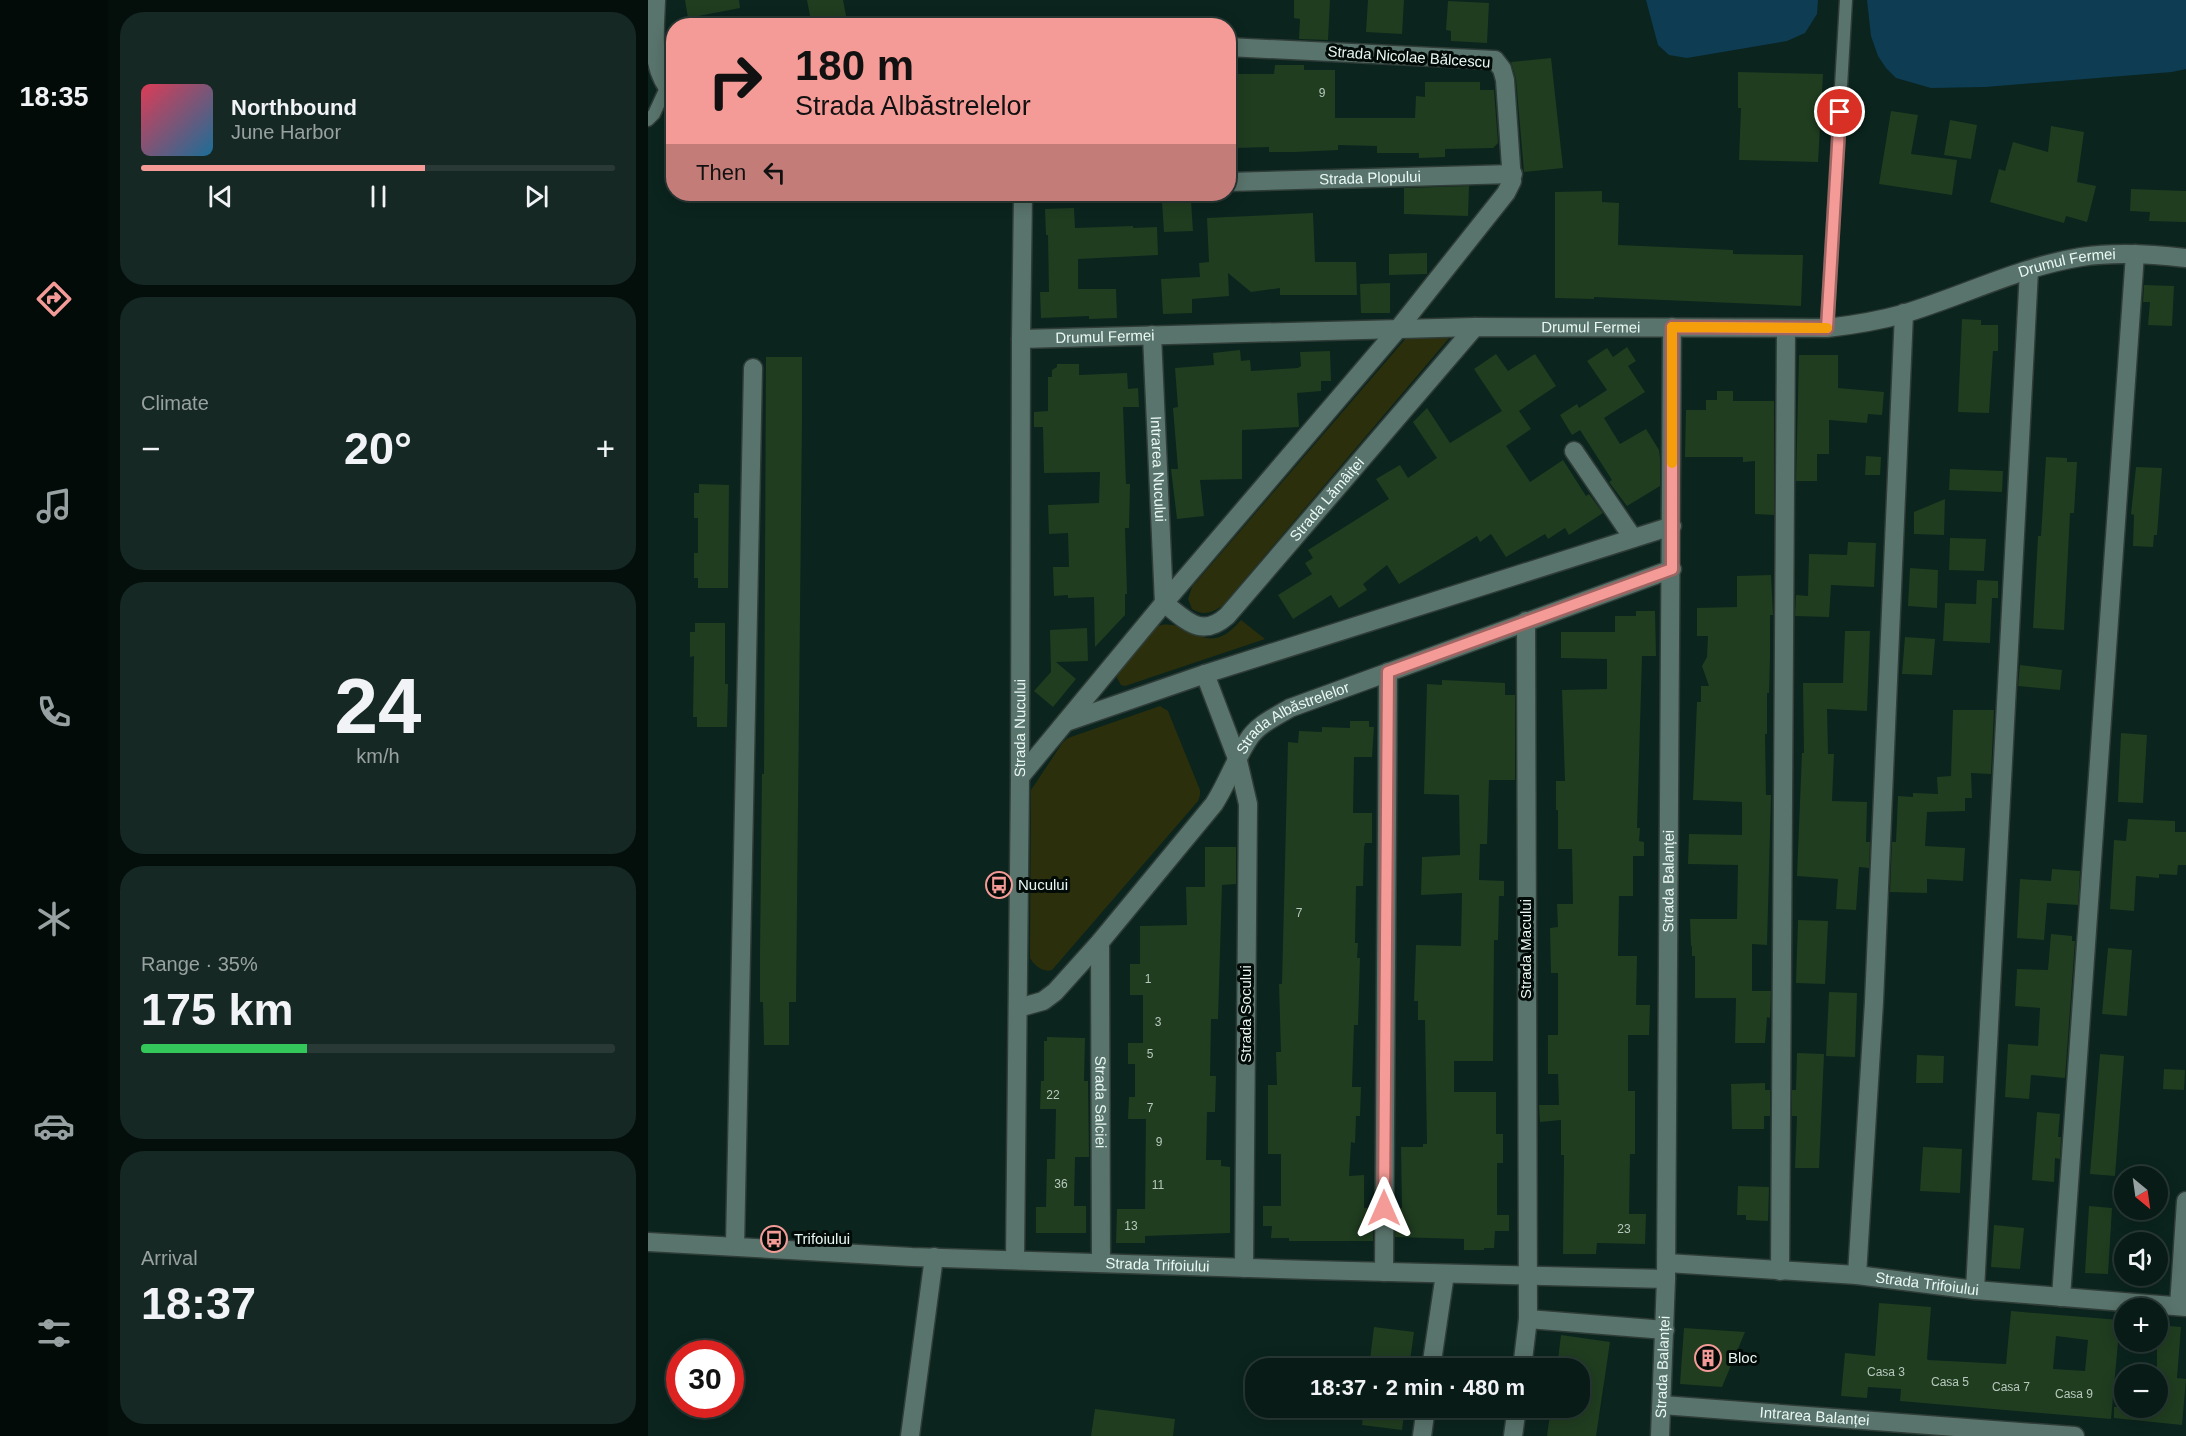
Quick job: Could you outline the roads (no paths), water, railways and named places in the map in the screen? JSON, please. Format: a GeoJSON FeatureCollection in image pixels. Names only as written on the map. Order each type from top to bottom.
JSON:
{"type":"FeatureCollection","features":[{"type":"Feature","properties":{"kind":"street"},"geometry":{"type":"LineString","coordinates":[[656,0],[656,62],[666,83]]}},
{"type":"Feature","properties":{"kind":"street","name":"Strada Nicolae Bălcescu"},"geometry":{"type":"LineString","coordinates":[[1236,47],[1496,60],[1505,80],[1513,174]]}},
{"type":"Feature","properties":{"kind":"street"},"geometry":{"type":"LineString","coordinates":[[1020,777],[1164,603],[1398,329],[1509,188],[1513,174]]}},
{"type":"Feature","properties":{"kind":"street","name":"Strada Plopului"},"geometry":{"type":"LineString","coordinates":[[1236,182],[1513,174]]}},
{"type":"Feature","properties":{"kind":"street","name":"Strada Nucului"},"geometry":{"type":"LineString","coordinates":[[1015,1260],[1023,201]]}},
{"type":"Feature","properties":{"kind":"street"},"geometry":{"type":"LineString","coordinates":[[2061,1297],[2135,254]]}},
{"type":"Feature","properties":{"kind":"street","name":"Drumul Fermei"},"geometry":{"type":"LineString","coordinates":[[1021,339],[1475,327],[1827,328],[1864,323],[1904,313],[2029,270],[2082,257],[2135,254],[2186,258]]}},
{"type":"Feature","properties":{"kind":"street"},"geometry":{"type":"LineString","coordinates":[[1975,1290],[2029,270]]}},
{"type":"Feature","properties":{"kind":"street"},"geometry":{"type":"LineString","coordinates":[[1857,1275],[1875,990],[1904,313]]}},
{"type":"Feature","properties":{"kind":"street","name":"Strada Lămâiței"},"geometry":{"type":"LineString","coordinates":[[1164,603],[1184,619],[1199,627],[1213,626],[1227,616],[1475,327]]}},
{"type":"Feature","properties":{"kind":"street","name":"Strada Balanței"},"geometry":{"type":"LineString","coordinates":[[1660,1436],[1667,1271],[1672,327]]}},
{"type":"Feature","properties":{"kind":"street"},"geometry":{"type":"LineString","coordinates":[[1780,1271],[1786,329]]}},
{"type":"Feature","properties":{"kind":"street","name":"Intrarea Nucului"},"geometry":{"type":"LineString","coordinates":[[1152,336],[1164,603]]}},
{"type":"Feature","properties":{"kind":"street"},"geometry":{"type":"LineString","coordinates":[[735,1246],[753,368]]}},
{"type":"Feature","properties":{"kind":"street"},"geometry":{"type":"LineString","coordinates":[[1574,451],[1633,538]]}},
{"type":"Feature","properties":{"kind":"street"},"geometry":{"type":"LineString","coordinates":[[1066,722],[1205,674],[1672,526]]}},
{"type":"Feature","properties":{"kind":"street","name":"Strada Albăstrelelor"},"geometry":{"type":"LineString","coordinates":[[1018,1008],[1043,1001],[1055,992],[1100,942],[1214,804],[1248,739],[1262,725],[1290,708],[1672,569]]}},
{"type":"Feature","properties":{"kind":"street","name":"Strada Macului"},"geometry":{"type":"LineString","coordinates":[[1523,1358],[1528,1319],[1526,1277],[1526,621]]}},
{"type":"Feature","properties":{"kind":"street"},"geometry":{"type":"LineString","coordinates":[[1384,1272],[1388,672]]}},
{"type":"Feature","properties":{"kind":"street","name":"Strada Socului"},"geometry":{"type":"LineString","coordinates":[[1205,674],[1238,761],[1248,804],[1244,1268]]}},
{"type":"Feature","properties":{"kind":"street","name":"Strada Salciei"},"geometry":{"type":"LineString","coordinates":[[1100,942],[1101,1263]]}},
{"type":"Feature","properties":{"kind":"street"},"geometry":{"type":"LineString","coordinates":[[2183,1306],[2186,1201]]}},
{"type":"Feature","properties":{"kind":"street","name":"Strada Trifoiului"},"geometry":{"type":"LineString","coordinates":[[648,1242],[934,1257],[1526,1277],[1667,1271],[1780,1271],[1857,1275],[1975,1290],[2183,1306]]}},
{"type":"Feature","properties":{"kind":"street"},"geometry":{"type":"LineString","coordinates":[[910,1436],[934,1257]]}},
{"type":"Feature","properties":{"kind":"street"},"geometry":{"type":"LineString","coordinates":[[1432,1358],[1445,1274]]}},
{"type":"Feature","properties":{"kind":"street"},"geometry":{"type":"LineString","coordinates":[[1528,1319],[1665,1330]]}},
{"type":"Feature","properties":{"kind":"street","name":"Intrarea Balanței"},"geometry":{"type":"LineString","coordinates":[[1662,1405],[2075,1436]]}},
{"type":"Feature","properties":{"kind":"street"},"geometry":{"type":"LineString","coordinates":[[1422,1436],[1424,1418]]}},
{"type":"Feature","properties":{"kind":"street"},"geometry":{"type":"LineString","coordinates":[[1513,1436],[1515,1418]]}},
{"type":"Feature","properties":{"kind":"lane"},"geometry":{"type":"LineString","coordinates":[[1827,328],[1846,0]]}},
{"type":"Feature","properties":{"kind":"lane"},"geometry":{"type":"LineString","coordinates":[[648,120],[666,98]]}},
{"type":"Feature","properties":{"kind":"water"},"geometry":{"type":"Polygon","coordinates":[[[1646,0],[1818,0],[1817,14],[1805,33],[1787,41],[1687,58],[1669,55],[1658,45],[1646,0]]]}},
{"type":"Feature","properties":{"kind":"water"},"geometry":{"type":"Polygon","coordinates":[[[1867,0],[2186,0],[2186,69],[1985,87],[1931,88],[1896,78],[1886,68],[1878,56],[1871,36],[1867,0]]]}},
{"type":"Feature","properties":{"kind":"place","name":"Nucului"},"geometry":{"type":"Point","coordinates":[999,885]}},
{"type":"Feature","properties":{"kind":"place","name":"Trifoiului"},"geometry":{"type":"Point","coordinates":[774,1239]}},
{"type":"Feature","properties":{"kind":"place","name":"Bloc"},"geometry":{"type":"Point","coordinates":[1708,1358]}}]}
